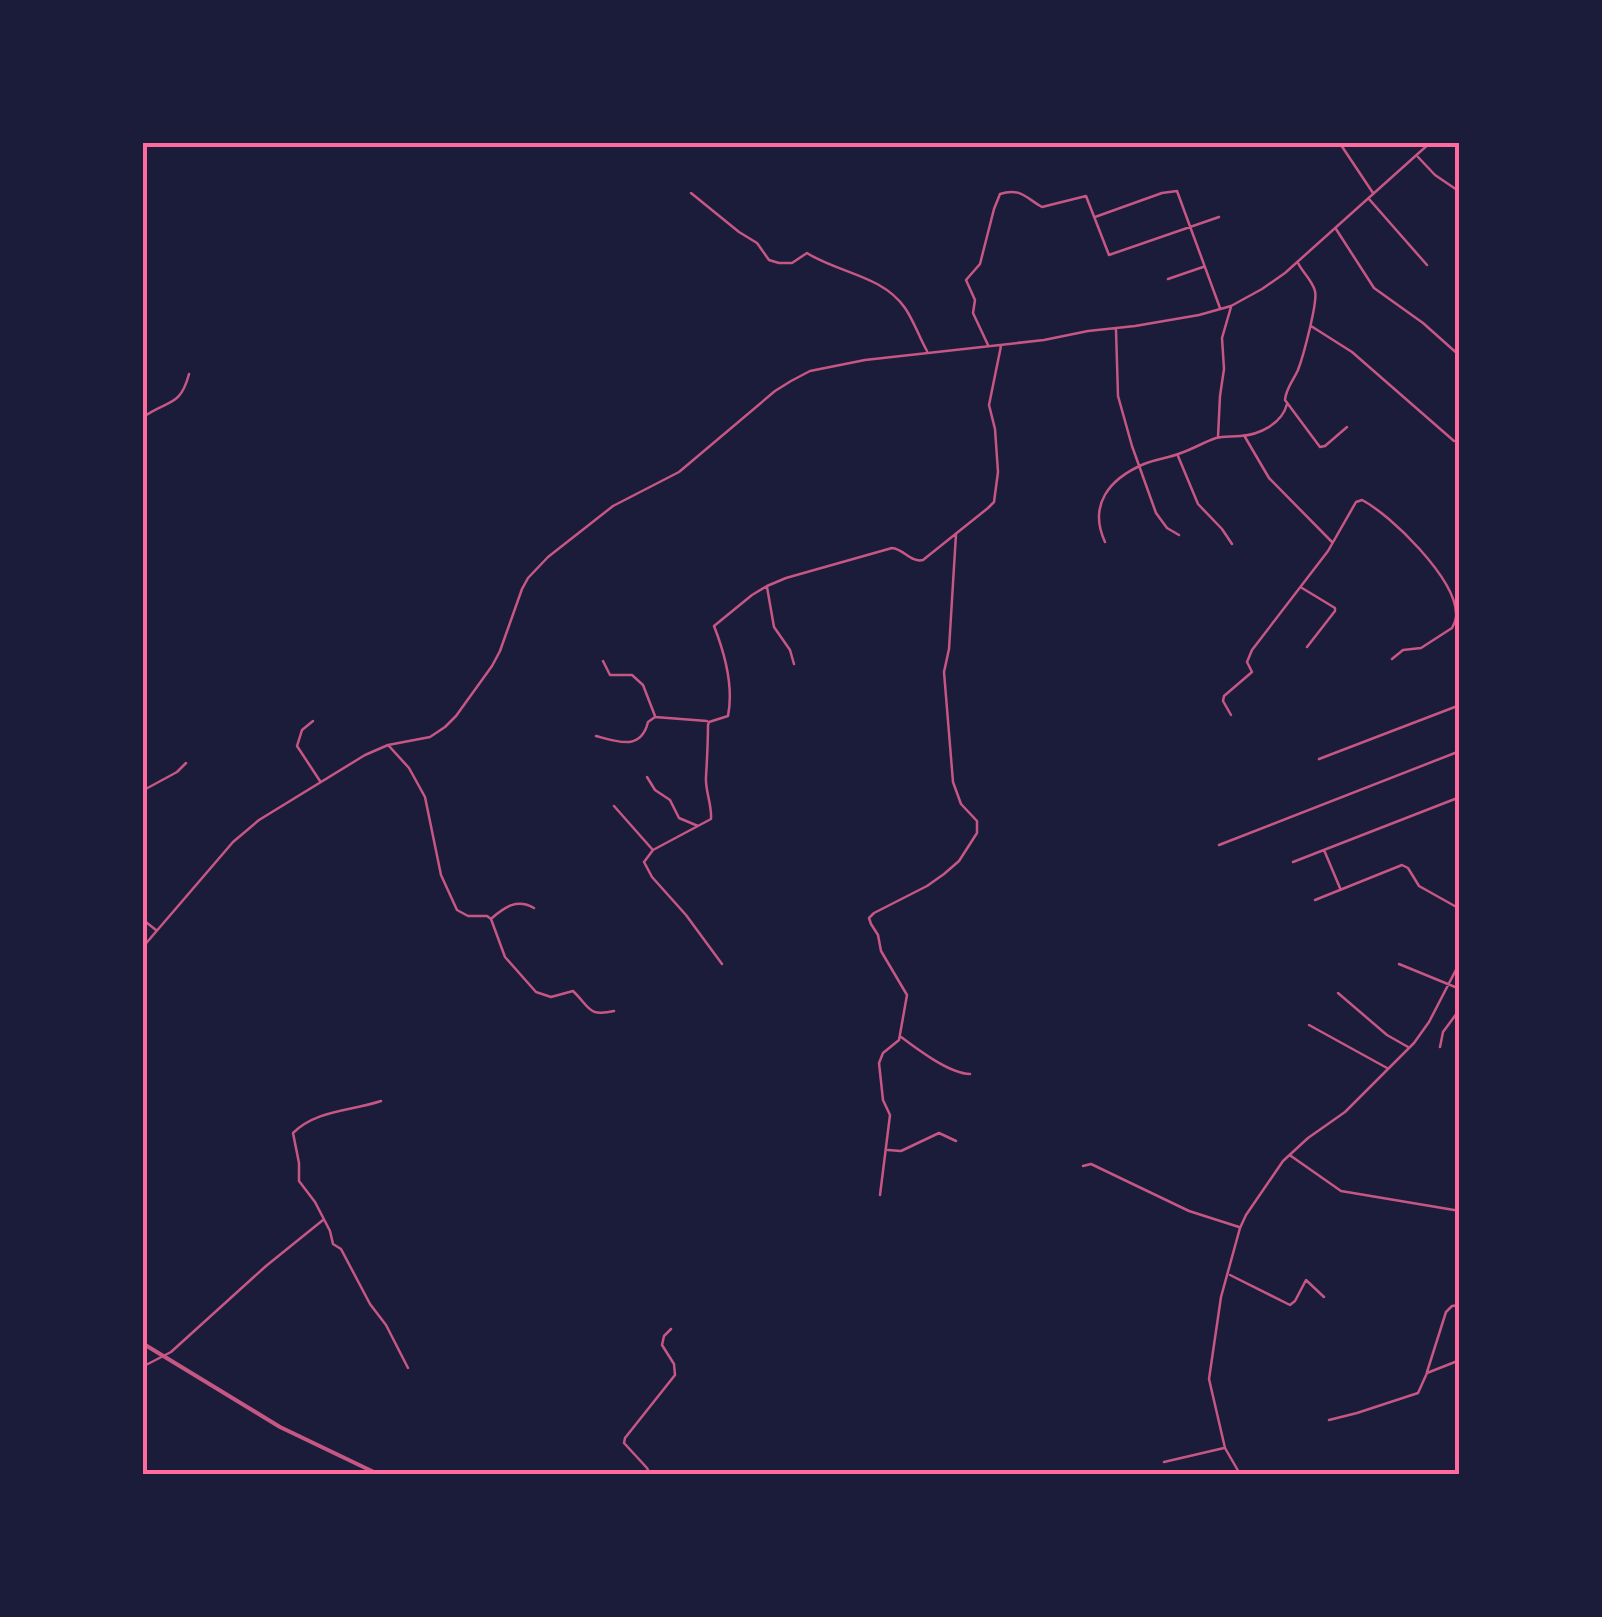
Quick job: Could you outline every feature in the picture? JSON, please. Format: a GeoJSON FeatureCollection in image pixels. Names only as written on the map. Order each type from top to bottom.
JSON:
{"type":"FeatureCollection","features":[{"type":"Feature","properties":{"kind":"street"},"geometry":{"type":"LineString","coordinates":[[1339,142],[1374,194]]}},
{"type":"Feature","properties":{"kind":"street"},"geometry":{"type":"LineString","coordinates":[[1419,142],[1426,148]]}},
{"type":"Feature","properties":{"kind":"street"},"geometry":{"type":"LineString","coordinates":[[142,948],[241,834],[259,820],[365,756],[388,745],[430,736],[456,716],[492,666],[528,578],[548,556],[613,506],[680,472],[774,391],[798,377],[833,366],[1116,328],[1231,306],[1298,262],[1431,142]]}},
{"type":"Feature","properties":{"kind":"street"},"geometry":{"type":"LineString","coordinates":[[1417,156],[1435,175],[1460,192]]}},
{"type":"Feature","properties":{"kind":"street"},"geometry":{"type":"LineString","coordinates":[[988,346],[973,313],[975,300],[966,280],[979,267],[1000,194],[1012,191],[1042,207],[1086,196],[1109,254],[1219,218]]}},
{"type":"Feature","properties":{"kind":"street"},"geometry":{"type":"LineString","coordinates":[[1095,216],[1178,191],[1220,310]]}},
{"type":"Feature","properties":{"kind":"street"},"geometry":{"type":"LineString","coordinates":[[691,193],[756,243],[765,257],[774,262],[792,262],[807,254],[877,284],[904,307],[928,352]]}},
{"type":"Feature","properties":{"kind":"street"},"geometry":{"type":"LineString","coordinates":[[1368,198],[1427,265]]}},
{"type":"Feature","properties":{"kind":"street"},"geometry":{"type":"LineString","coordinates":[[1336,228],[1374,288],[1424,323],[1460,356]]}},
{"type":"Feature","properties":{"kind":"street"},"geometry":{"type":"LineString","coordinates":[[1105,542],[1098,523],[1099,504],[1104,494],[1139,466],[1218,437],[1244,436],[1273,424],[1285,414],[1285,393],[1298,368],[1317,303],[1298,262]]}},
{"type":"Feature","properties":{"kind":"street"},"geometry":{"type":"LineString","coordinates":[[1168,279],[1204,266]]}},
{"type":"Feature","properties":{"kind":"street"},"geometry":{"type":"LineString","coordinates":[[1218,437],[1224,369],[1222,338],[1231,306]]}},
{"type":"Feature","properties":{"kind":"street"},"geometry":{"type":"LineString","coordinates":[[1310,326],[1352,352],[1454,441]]}},
{"type":"Feature","properties":{"kind":"street"},"geometry":{"type":"LineString","coordinates":[[1116,328],[1118,396],[1139,466],[1160,520],[1179,535]]}},
{"type":"Feature","properties":{"kind":"street"},"geometry":{"type":"LineString","coordinates":[[596,736],[631,742],[644,734],[648,722],[655,717],[708,722],[728,716],[732,699],[725,654],[714,626],[752,594],[786,578],[892,548],[918,561],[988,508],[994,502],[998,472],[989,406],[1001,345]]}},
{"type":"Feature","properties":{"kind":"street"},"geometry":{"type":"LineString","coordinates":[[142,418],[182,395],[189,374]]}},
{"type":"Feature","properties":{"kind":"street"},"geometry":{"type":"LineString","coordinates":[[1287,404],[1320,447],[1347,427]]}},
{"type":"Feature","properties":{"kind":"street"},"geometry":{"type":"LineString","coordinates":[[1244,436],[1268,476],[1332,543]]}},
{"type":"Feature","properties":{"kind":"street"},"geometry":{"type":"LineString","coordinates":[[1178,454],[1198,504],[1232,544]]}},
{"type":"Feature","properties":{"kind":"street"},"geometry":{"type":"LineString","coordinates":[[1230,715],[1224,696],[1252,672],[1248,662],[1252,650],[1332,543],[1356,502],[1362,500],[1413,542],[1445,580],[1456,613],[1452,628],[1421,648],[1403,650],[1392,659]]}},
{"type":"Feature","properties":{"kind":"street"},"geometry":{"type":"LineString","coordinates":[[880,1195],[890,1115],[883,1100],[879,1063],[900,1036],[907,994],[880,951],[878,935],[869,918],[953,867],[979,827],[961,804],[953,782],[944,672],[956,532]]}},
{"type":"Feature","properties":{"kind":"street"},"geometry":{"type":"LineString","coordinates":[[767,586],[774,627],[790,650],[794,664]]}},
{"type":"Feature","properties":{"kind":"street"},"geometry":{"type":"LineString","coordinates":[[1301,587],[1336,611],[1308,647]]}},
{"type":"Feature","properties":{"kind":"street"},"geometry":{"type":"LineString","coordinates":[[603,661],[610,674],[628,674],[640,682],[655,717]]}},
{"type":"Feature","properties":{"kind":"street"},"geometry":{"type":"LineString","coordinates":[[1318,759],[1460,705]]}},
{"type":"Feature","properties":{"kind":"street"},"geometry":{"type":"LineString","coordinates":[[312,722],[302,730],[297,746],[320,782]]}},
{"type":"Feature","properties":{"kind":"street"},"geometry":{"type":"LineString","coordinates":[[708,722],[706,779],[711,819],[653,850],[644,862],[722,964]]}},
{"type":"Feature","properties":{"kind":"street"},"geometry":{"type":"LineString","coordinates":[[388,745],[404,761],[424,797],[441,876],[457,910],[490,919],[505,957],[536,992],[551,996],[573,991],[592,1013],[614,1011]]}},
{"type":"Feature","properties":{"kind":"street"},"geometry":{"type":"LineString","coordinates":[[1219,845],[1460,750]]}},
{"type":"Feature","properties":{"kind":"street"},"geometry":{"type":"LineString","coordinates":[[142,791],[186,763]]}},
{"type":"Feature","properties":{"kind":"street"},"geometry":{"type":"LineString","coordinates":[[647,778],[654,790],[670,800],[679,818],[699,827]]}},
{"type":"Feature","properties":{"kind":"street"},"geometry":{"type":"LineString","coordinates":[[1293,862],[1460,797]]}},
{"type":"Feature","properties":{"kind":"street"},"geometry":{"type":"LineString","coordinates":[[614,806],[653,850]]}},
{"type":"Feature","properties":{"kind":"street"},"geometry":{"type":"LineString","coordinates":[[1324,850],[1340,889]]}},
{"type":"Feature","properties":{"kind":"street"},"geometry":{"type":"LineString","coordinates":[[1315,900],[1402,866],[1408,868],[1415,883],[1460,908]]}},
{"type":"Feature","properties":{"kind":"street"},"geometry":{"type":"LineString","coordinates":[[490,919],[520,902],[534,908]]}},
{"type":"Feature","properties":{"kind":"street"},"geometry":{"type":"LineString","coordinates":[[142,919],[158,931]]}},
{"type":"Feature","properties":{"kind":"street"},"geometry":{"type":"LineString","coordinates":[[1240,1474],[1226,1448],[1209,1379],[1214,1332],[1240,1228],[1278,1167],[1308,1138],[1345,1112],[1410,1048],[1429,1022],[1460,962]]}},
{"type":"Feature","properties":{"kind":"street"},"geometry":{"type":"LineString","coordinates":[[1399,964],[1460,989]]}},
{"type":"Feature","properties":{"kind":"street"},"geometry":{"type":"LineString","coordinates":[[1338,993],[1388,1035],[1410,1048]]}},
{"type":"Feature","properties":{"kind":"street"},"geometry":{"type":"LineString","coordinates":[[1440,1048],[1443,1032],[1460,1009]]}},
{"type":"Feature","properties":{"kind":"street"},"geometry":{"type":"LineString","coordinates":[[1308,1025],[1388,1069]]}},
{"type":"Feature","properties":{"kind":"street"},"geometry":{"type":"LineString","coordinates":[[900,1036],[950,1070],[970,1074]]}},
{"type":"Feature","properties":{"kind":"street"},"geometry":{"type":"LineString","coordinates":[[381,1101],[316,1118],[293,1133],[300,1181],[316,1202],[333,1244],[341,1248],[408,1368]]}},
{"type":"Feature","properties":{"kind":"street"},"geometry":{"type":"LineString","coordinates":[[887,1149],[898,1152],[940,1133],[956,1141]]}},
{"type":"Feature","properties":{"kind":"street"},"geometry":{"type":"LineString","coordinates":[[1290,1155],[1341,1191],[1460,1211]]}},
{"type":"Feature","properties":{"kind":"street"},"geometry":{"type":"LineString","coordinates":[[1083,1166],[1091,1164],[1189,1211],[1240,1228]]}},
{"type":"Feature","properties":{"kind":"street"},"geometry":{"type":"LineString","coordinates":[[142,1367],[180,1344],[324,1219]]}},
{"type":"Feature","properties":{"kind":"street"},"geometry":{"type":"LineString","coordinates":[[1227,1273],[1290,1305],[1306,1280],[1324,1297]]}},
{"type":"Feature","properties":{"kind":"street"},"geometry":{"type":"LineString","coordinates":[[1328,1420],[1418,1393],[1446,1312],[1460,1305]]}},
{"type":"Feature","properties":{"kind":"street"},"geometry":{"type":"LineString","coordinates":[[650,1474],[624,1442],[675,1375],[674,1364],[662,1345],[670,1329]]}},
{"type":"Feature","properties":{"kind":"street"},"geometry":{"type":"LineString","coordinates":[[142,1344],[280,1426],[378,1474]]}},
{"type":"Feature","properties":{"kind":"street"},"geometry":{"type":"LineString","coordinates":[[1427,1372],[1460,1360]]}},
{"type":"Feature","properties":{"kind":"street"},"geometry":{"type":"LineString","coordinates":[[1164,1462],[1226,1448]]}}]}
